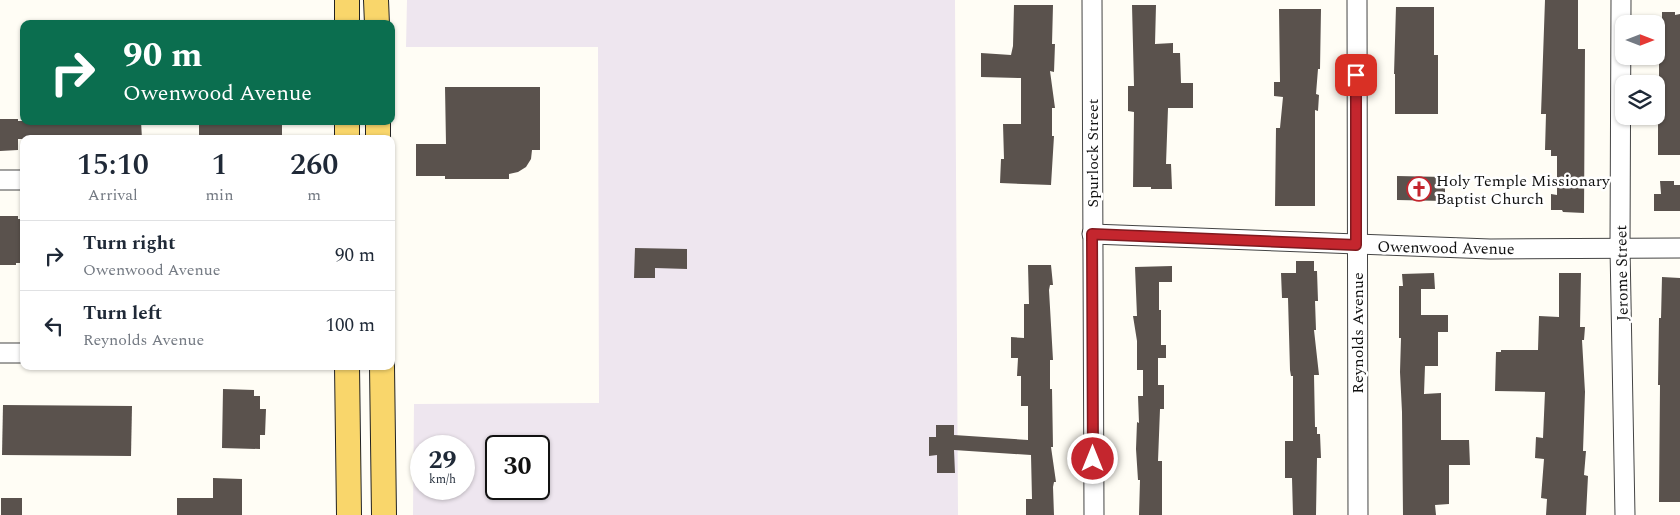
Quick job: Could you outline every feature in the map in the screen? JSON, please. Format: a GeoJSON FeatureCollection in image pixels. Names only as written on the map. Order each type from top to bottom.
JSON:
{"type":"FeatureCollection","features":[{"type":"Feature","properties":{"kind":"main road"},"geometry":{"type":"LineString","coordinates":[[347,0],[347,20]]}},
{"type":"Feature","properties":{"kind":"main road"},"geometry":{"type":"LineString","coordinates":[[376,0],[377,20]]}},
{"type":"Feature","properties":{"kind":"main road"},"geometry":{"type":"LineString","coordinates":[[347,370],[349,515]]}},
{"type":"Feature","properties":{"kind":"main road"},"geometry":{"type":"LineString","coordinates":[[382,370],[384,515]]}},
{"type":"Feature","properties":{"kind":"street","name":"Spurlock Street"},"geometry":{"type":"LineString","coordinates":[[1092,0],[1094,515]]}},
{"type":"Feature","properties":{"kind":"street","name":"Reynolds Avenue"},"geometry":{"type":"LineString","coordinates":[[1357,0],[1358,515]]}},
{"type":"Feature","properties":{"kind":"street","name":"Jerome Street"},"geometry":{"type":"LineString","coordinates":[[1621,0],[1620,248],[1624,515]]}},
{"type":"Feature","properties":{"kind":"street"},"geometry":{"type":"LineString","coordinates":[[0,180],[20,180]]}},
{"type":"Feature","properties":{"kind":"street","name":"Owenwood Avenue"},"geometry":{"type":"LineString","coordinates":[[1092,234],[1490,249],[1680,248]]}},
{"type":"Feature","properties":{"kind":"street"},"geometry":{"type":"LineString","coordinates":[[0,353],[20,353]]}},
{"type":"Feature","properties":{"kind":"shaded area"},"geometry":{"type":"Polygon","coordinates":[[[407,0],[955,0],[958,515],[413,515],[413,500],[475,500],[475,435],[414,435],[414,404],[599,403],[598,47],[406,47],[407,0]]]}},
{"type":"Feature","properties":{"kind":"building"},"geometry":{"type":"Polygon","coordinates":[[[1545,0],[1578,0],[1578,49],[1585,49],[1584,213],[1551,210],[1551,194],[1557,195],[1557,156],[1551,156],[1551,150],[1545,150],[1546,114],[1541,114],[1545,0]]]}},
{"type":"Feature","properties":{"kind":"building"},"geometry":{"type":"Polygon","coordinates":[[[1014,5],[1053,5],[1052,44],[1055,44],[1054,72],[1050,71],[1055,108],[1052,108],[1052,136],[1054,136],[1051,185],[1000,183],[1001,159],[1004,159],[1003,124],[1021,124],[1021,78],[981,77],[981,53],[1011,55],[1014,5]]]}},
{"type":"Feature","properties":{"kind":"building"},"geometry":{"type":"Polygon","coordinates":[[[1132,5],[1156,5],[1155,44],[1173,43],[1173,53],[1180,53],[1181,83],[1193,83],[1193,108],[1168,108],[1166,164],[1171,164],[1172,189],[1133,187],[1134,112],[1128,111],[1128,86],[1134,86],[1132,5]]]}},
{"type":"Feature","properties":{"kind":"building"},"geometry":{"type":"Polygon","coordinates":[[[1396,7],[1434,7],[1434,55],[1438,55],[1438,114],[1395,114],[1396,7]]]}},
{"type":"Feature","properties":{"kind":"building"},"geometry":{"type":"Polygon","coordinates":[[[1279,9],[1321,9],[1320,69],[1318,69],[1316,94],[1319,95],[1318,111],[1315,110],[1315,206],[1275,206],[1276,128],[1280,128],[1283,97],[1274,96],[1274,82],[1280,82],[1279,9]]]}},
{"type":"Feature","properties":{"kind":"building"},"geometry":{"type":"Polygon","coordinates":[[[1662,12],[1675,12],[1675,15],[1680,14],[1680,155],[1658,155],[1658,125],[1665,125],[1665,75],[1659,75],[1659,65],[1665,65],[1665,15],[1662,15],[1662,12]]]}},
{"type":"Feature","properties":{"kind":"building"},"geometry":{"type":"Polygon","coordinates":[[[445,87],[540,87],[540,150],[532,150],[531,159],[526,167],[518,172],[509,174],[509,179],[445,179],[445,176],[416,176],[416,144],[446,144],[445,87]]]}},
{"type":"Feature","properties":{"kind":"building"},"geometry":{"type":"Polygon","coordinates":[[[0,119],[18,119],[20,125],[141,125],[142,135],[20,135],[18,150],[0,151],[0,119]]]}},
{"type":"Feature","properties":{"kind":"building"},"geometry":{"type":"Polygon","coordinates":[[[199,125],[282,125],[282,135],[199,135],[199,125]]]}},
{"type":"Feature","properties":{"kind":"building","name":"Holy Temple Missionary Baptist Church"},"geometry":{"type":"Polygon","coordinates":[[[1397,176],[1445,177],[1445,201],[1397,200],[1397,176]]]}},
{"type":"Feature","properties":{"kind":"building"},"geometry":{"type":"Polygon","coordinates":[[[1660,181],[1674,181],[1674,185],[1680,185],[1680,211],[1654,211],[1654,194],[1661,194],[1660,181]]]}},
{"type":"Feature","properties":{"kind":"building"},"geometry":{"type":"Polygon","coordinates":[[[0,216],[18,216],[18,219],[20,219],[20,263],[16,263],[16,265],[0,265],[0,216]]]}},
{"type":"Feature","properties":{"kind":"building"},"geometry":{"type":"Polygon","coordinates":[[[635,248],[687,249],[687,269],[655,268],[655,278],[634,278],[635,248]]]}},
{"type":"Feature","properties":{"kind":"building"},"geometry":{"type":"Polygon","coordinates":[[[1296,261],[1314,261],[1314,271],[1317,271],[1318,301],[1315,301],[1316,330],[1314,330],[1319,375],[1314,375],[1315,427],[1317,427],[1317,434],[1320,434],[1321,458],[1317,458],[1316,515],[1293,515],[1292,478],[1285,478],[1285,441],[1293,441],[1293,376],[1291,376],[1290,370],[1288,298],[1282,298],[1281,273],[1296,273],[1296,261]]]}},
{"type":"Feature","properties":{"kind":"building"},"geometry":{"type":"Polygon","coordinates":[[[1028,265],[1051,265],[1053,285],[1050,285],[1049,290],[1053,360],[1050,360],[1050,389],[1052,389],[1053,447],[1051,447],[1056,482],[1054,482],[1053,487],[1054,515],[1026,515],[1026,499],[1032,499],[1031,455],[954,450],[955,473],[937,473],[937,455],[929,456],[929,437],[936,437],[936,425],[954,425],[954,435],[1028,440],[1028,406],[1021,406],[1021,376],[1017,376],[1018,358],[1011,358],[1011,337],[1024,338],[1024,304],[1029,304],[1028,265]]]}},
{"type":"Feature","properties":{"kind":"building"},"geometry":{"type":"Polygon","coordinates":[[[1172,266],[1172,282],[1159,282],[1161,345],[1166,345],[1166,358],[1158,358],[1158,385],[1164,385],[1164,409],[1160,409],[1158,461],[1162,461],[1162,515],[1139,515],[1140,480],[1138,480],[1136,449],[1137,422],[1139,423],[1138,396],[1143,396],[1143,370],[1137,370],[1137,341],[1133,316],[1137,316],[1135,267],[1172,266]]]}},
{"type":"Feature","properties":{"kind":"building"},"geometry":{"type":"Polygon","coordinates":[[[1434,273],[1435,289],[1421,289],[1421,315],[1448,315],[1448,332],[1438,332],[1438,366],[1425,366],[1424,394],[1441,393],[1441,440],[1469,440],[1470,465],[1449,465],[1449,504],[1435,505],[1436,515],[1403,515],[1399,286],[1403,286],[1402,274],[1434,273]]]}},
{"type":"Feature","properties":{"kind":"building"},"geometry":{"type":"Polygon","coordinates":[[[1559,273],[1581,273],[1580,327],[1585,327],[1584,340],[1582,340],[1585,392],[1583,451],[1586,451],[1584,475],[1588,476],[1586,515],[1546,515],[1547,499],[1541,498],[1544,459],[1535,458],[1536,437],[1543,438],[1545,392],[1495,391],[1496,352],[1501,352],[1501,350],[1538,350],[1539,316],[1559,317],[1559,273]]]}},
{"type":"Feature","properties":{"kind":"building"},"geometry":{"type":"Polygon","coordinates":[[[1662,277],[1680,278],[1680,502],[1659,502],[1660,385],[1658,385],[1662,277]]]}},
{"type":"Feature","properties":{"kind":"building"},"geometry":{"type":"Polygon","coordinates":[[[223,389],[254,390],[254,396],[260,396],[260,409],[266,409],[265,435],[260,435],[260,449],[222,448],[223,389]]]}},
{"type":"Feature","properties":{"kind":"building"},"geometry":{"type":"Polygon","coordinates":[[[3,405],[132,406],[131,456],[2,455],[3,405]]]}},
{"type":"Feature","properties":{"kind":"building"},"geometry":{"type":"Polygon","coordinates":[[[213,478],[242,479],[242,515],[177,515],[177,498],[213,498],[213,478]]]}},
{"type":"Feature","properties":{"kind":"building"},"geometry":{"type":"Polygon","coordinates":[[[1,498],[22,498],[22,515],[1,515],[1,498]]]}},
{"type":"Feature","properties":{"kind":"place","name":"Holy Temple Missionary Baptist Church"},"geometry":{"type":"Point","coordinates":[1419,189]}},
{"type":"Feature","properties":{"kind":"route"},"geometry":{"type":"LineString","coordinates":[[1093,459],[1092,234],[1356,245],[1356,75]]}}]}
